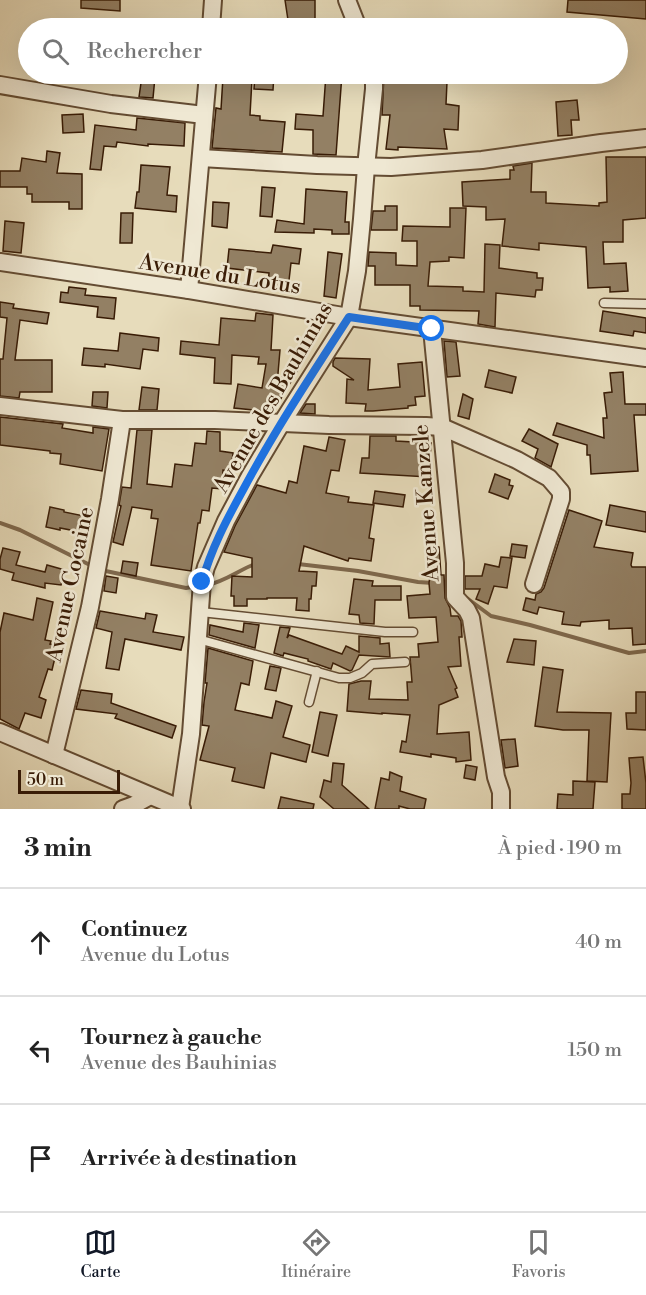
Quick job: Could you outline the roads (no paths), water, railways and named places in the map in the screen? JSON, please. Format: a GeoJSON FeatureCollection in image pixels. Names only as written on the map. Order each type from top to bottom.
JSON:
{"type":"FeatureCollection","features":[{"type":"Feature","properties":{"kind":"street"},"geometry":{"type":"LineString","coordinates":[[212,18],[213,0]]}},
{"type":"Feature","properties":{"kind":"street"},"geometry":{"type":"LineString","coordinates":[[347,0],[354,18]]}},
{"type":"Feature","properties":{"kind":"street"},"geometry":{"type":"LineString","coordinates":[[189,290],[207,84]]}},
{"type":"Feature","properties":{"kind":"street","name":"Avenue des Bauhinias"},"geometry":{"type":"LineString","coordinates":[[181,809],[191,734],[202,582],[226,521],[281,424],[349,317],[357,271],[374,84]]}},
{"type":"Feature","properties":{"kind":"street"},"geometry":{"type":"LineString","coordinates":[[0,85],[111,104],[204,115]]}},
{"type":"Feature","properties":{"kind":"street"},"geometry":{"type":"LineString","coordinates":[[201,158],[366,167],[438,164],[646,138]]}},
{"type":"Feature","properties":{"kind":"street","name":"Avenue du Lotus"},"geometry":{"type":"LineString","coordinates":[[0,262],[349,317],[646,358]]}},
{"type":"Feature","properties":{"kind":"street","name":"Avenue Kanzele"},"geometry":{"type":"LineString","coordinates":[[432,329],[455,563],[455,594],[471,618],[496,777],[501,792],[501,809]]}},
{"type":"Feature","properties":{"kind":"street"},"geometry":{"type":"LineString","coordinates":[[0,406],[122,420],[215,420],[341,426],[442,427],[517,460],[549,478],[561,492],[561,499],[534,584]]}},
{"type":"Feature","properties":{"kind":"street","name":"Avenue Cocaine"},"geometry":{"type":"LineString","coordinates":[[54,755],[90,607],[122,420]]}},
{"type":"Feature","properties":{"kind":"street"},"geometry":{"type":"LineString","coordinates":[[0,732],[181,809]]}},
{"type":"Feature","properties":{"kind":"street"},"geometry":{"type":"LineString","coordinates":[[123,809],[150,796]]}},
{"type":"Feature","properties":{"kind":"lane"},"geometry":{"type":"LineString","coordinates":[[604,303],[646,304]]}},
{"type":"Feature","properties":{"kind":"lane"},"geometry":{"type":"LineString","coordinates":[[201,606],[385,632],[413,632]]}},
{"type":"Feature","properties":{"kind":"lane"},"geometry":{"type":"LineString","coordinates":[[198,639],[339,678],[350,678],[362,673],[372,664],[405,662]]}},
{"type":"Feature","properties":{"kind":"lane"},"geometry":{"type":"LineString","coordinates":[[309,702],[317,671]]}},
{"type":"Feature","properties":{"kind":"waterway"},"geometry":{"type":"LineString","coordinates":[[0,523],[20,530],[92,566]]}},
{"type":"Feature","properties":{"kind":"waterway"},"geometry":{"type":"LineString","coordinates":[[207,585],[255,564]]}},
{"type":"Feature","properties":{"kind":"waterway"},"geometry":{"type":"LineString","coordinates":[[298,564],[433,583]]}},
{"type":"Feature","properties":{"kind":"waterway"},"geometry":{"type":"LineString","coordinates":[[101,570],[186,588],[197,586]]}},
{"type":"Feature","properties":{"kind":"waterway"},"geometry":{"type":"LineString","coordinates":[[464,596],[491,616],[629,653],[646,651]]}}]}
